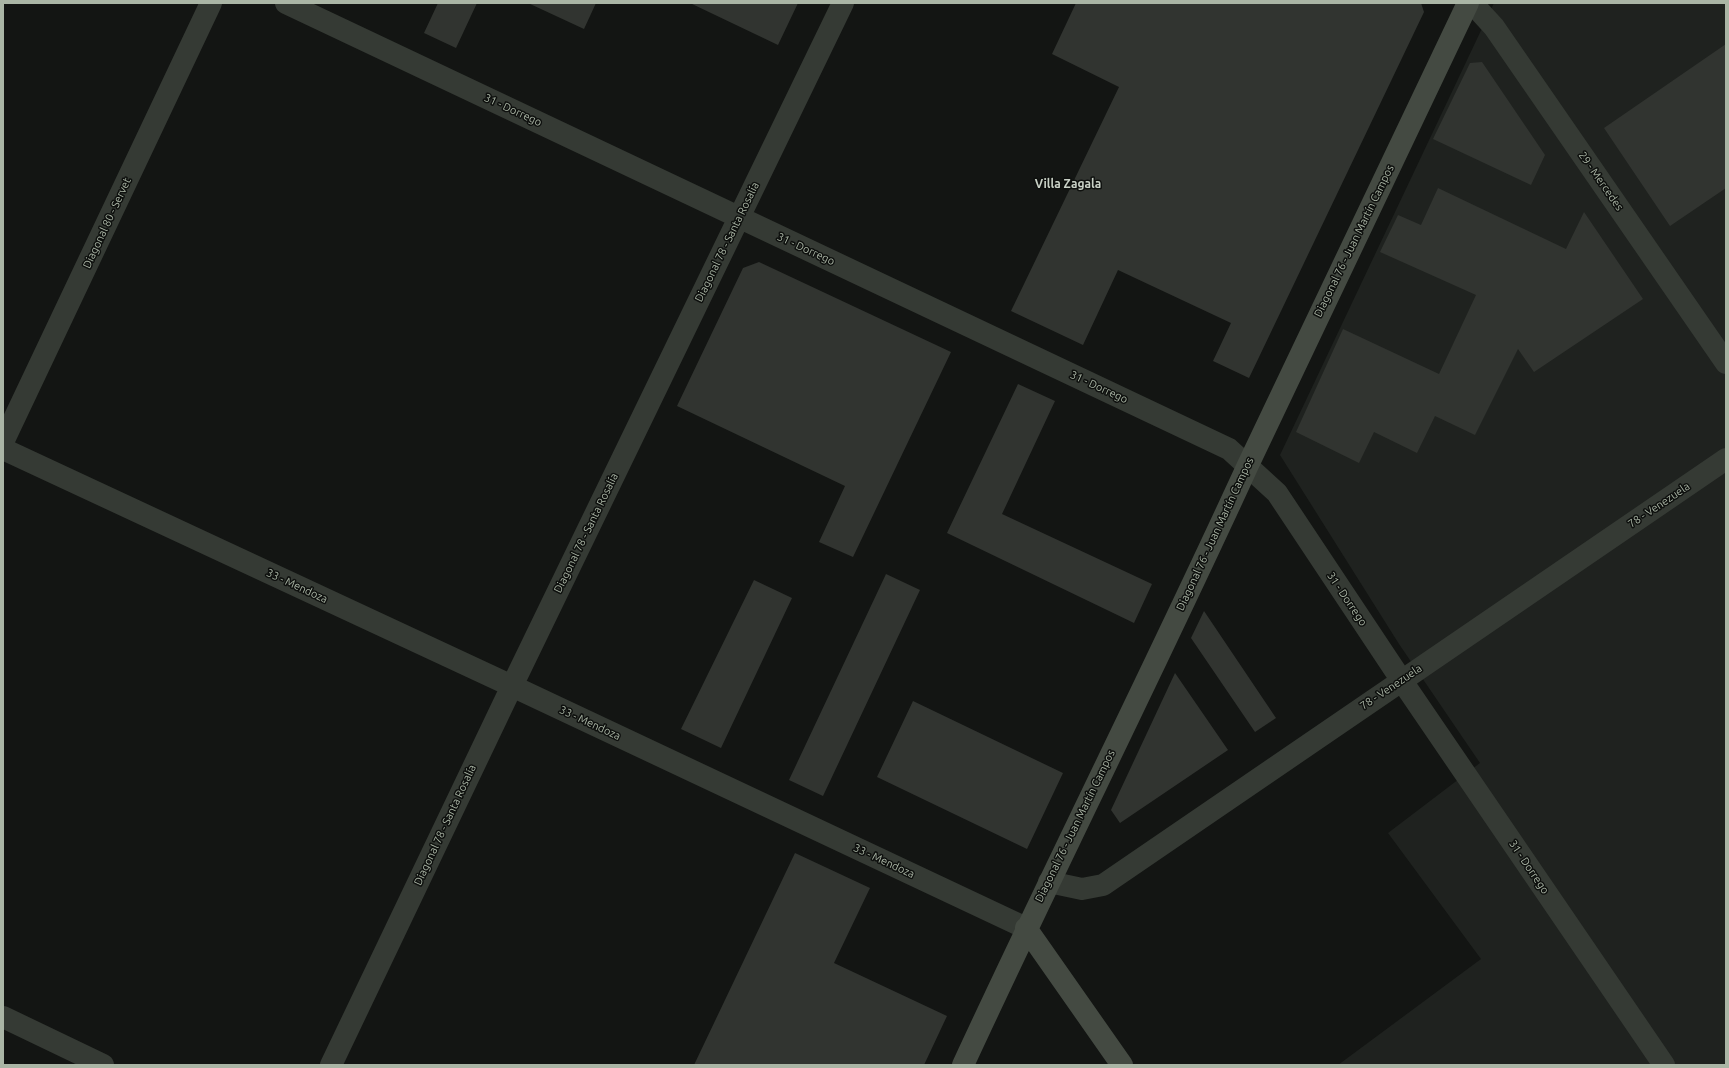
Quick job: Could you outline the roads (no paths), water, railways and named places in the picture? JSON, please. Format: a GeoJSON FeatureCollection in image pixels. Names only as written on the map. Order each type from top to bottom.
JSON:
{"type":"FeatureCollection","features":[{"type":"Feature","properties":{"kind":"main road","name":"Diagonal 76 - Juan Martín Campos"},"geometry":{"type":"LineString","coordinates":[[963,1065],[1026,928],[1215,537],[1468,3]]}},
{"type":"Feature","properties":{"kind":"main road","name":"33 - Mendoza"},"geometry":{"type":"LineString","coordinates":[[1026,928],[1122,1065]]}},
{"type":"Feature","properties":{"kind":"street","name":"Diagonal 80 - Servet"},"geometry":{"type":"LineString","coordinates":[[3,442],[211,3]]}},
{"type":"Feature","properties":{"kind":"street","name":"31 - Dorrego"},"geometry":{"type":"LineString","coordinates":[[286,3],[1229,449],[1277,493],[1402,680],[1664,1065]]}},
{"type":"Feature","properties":{"kind":"street","name":"Diagonal 78 - Santa Rosalía"},"geometry":{"type":"LineString","coordinates":[[332,1065],[512,686],[843,3]]}},
{"type":"Feature","properties":{"kind":"street","name":"29 - Mercedes"},"geometry":{"type":"LineString","coordinates":[[1472,3],[1494,27],[1726,363]]}},
{"type":"Feature","properties":{"kind":"street","name":"33 - Mendoza"},"geometry":{"type":"LineString","coordinates":[[3,449],[512,686],[1026,928]]}},
{"type":"Feature","properties":{"kind":"street","name":"78 - Venezuela"},"geometry":{"type":"LineString","coordinates":[[1049,882],[1082,889],[1103,885],[1726,459]]}},
{"type":"Feature","properties":{"kind":"street"},"geometry":{"type":"LineString","coordinates":[[3,1017],[104,1065]]}},
{"type":"Feature","properties":{"kind":"district","name":"Villa Zagala"},"geometry":{"type":"Point","coordinates":[1068,184]}}]}
